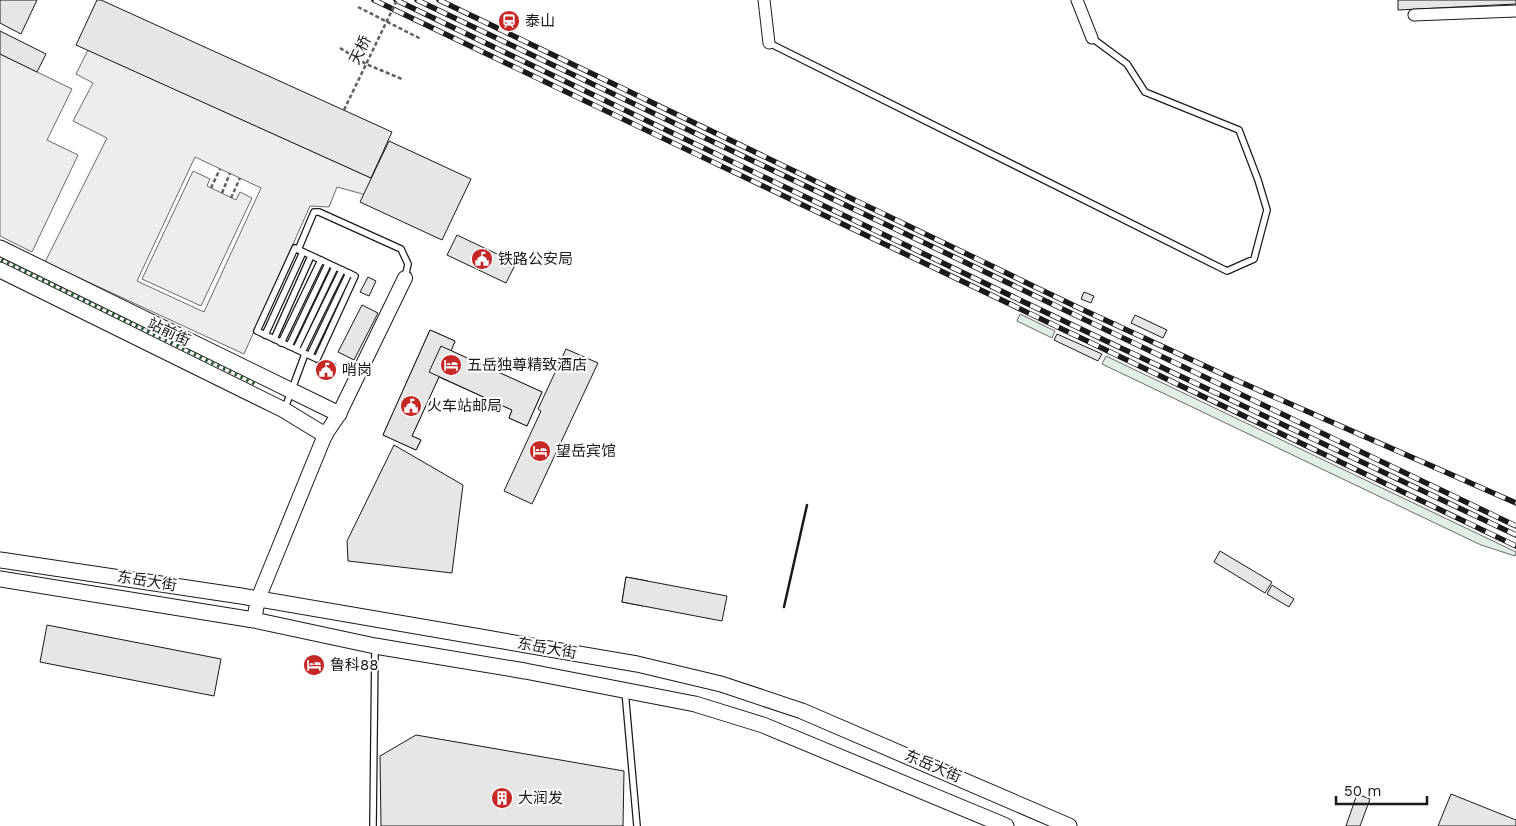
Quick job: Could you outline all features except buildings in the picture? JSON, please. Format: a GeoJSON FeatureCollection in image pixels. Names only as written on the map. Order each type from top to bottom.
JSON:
{"type":"FeatureCollection","features":[{"type":"Feature","properties":{"kind":"main road","name":"站前街"},"geometry":{"type":"LineString","coordinates":[[0,248],[339,414]]}},
{"type":"Feature","properties":{"kind":"main road","name":"站前街"},"geometry":{"type":"LineString","coordinates":[[0,270],[284,410],[325,435]]}},
{"type":"Feature","properties":{"kind":"main road","name":"东岳大街"},"geometry":{"type":"LineString","coordinates":[[0,560],[258,599],[636,664],[721,684],[802,711],[1069,826]]}},
{"type":"Feature","properties":{"kind":"main road","name":"东岳大街"},"geometry":{"type":"LineString","coordinates":[[0,579],[254,620],[374,646],[625,689],[695,704],[763,725],[1006,826]]}},
{"type":"Feature","properties":{"kind":"street"},"geometry":{"type":"LineString","coordinates":[[764,0],[769,43]]}},
{"type":"Feature","properties":{"kind":"street"},"geometry":{"type":"LineString","coordinates":[[1077,0],[1092,38]]}},
{"type":"Feature","properties":{"kind":"street"},"geometry":{"type":"LineString","coordinates":[[1414,15],[1516,11]]}},
{"type":"Feature","properties":{"kind":"street"},"geometry":{"type":"LineString","coordinates":[[254,620],[258,599],[325,435],[339,414],[405,278]]}},
{"type":"Feature","properties":{"kind":"lane"},"geometry":{"type":"LineString","coordinates":[[769,43],[1227,271],[1254,259],[1267,210],[1239,130],[1145,92],[1127,64],[1092,38]]}},
{"type":"Feature","properties":{"kind":"lane"},"geometry":{"type":"LineString","coordinates":[[265,335],[314,212],[319,212],[401,248],[408,264],[405,278]]}},
{"type":"Feature","properties":{"kind":"lane"},"geometry":{"type":"LineString","coordinates":[[295,248],[300,251],[355,276],[317,359],[256,331],[295,248]]}},
{"type":"Feature","properties":{"kind":"lane"},"geometry":{"type":"LineString","coordinates":[[274,339],[311,256]]}},
{"type":"Feature","properties":{"kind":"lane"},"geometry":{"type":"LineString","coordinates":[[282,343],[321,260]]}},
{"type":"Feature","properties":{"kind":"lane"},"geometry":{"type":"LineString","coordinates":[[289,346],[328,264]]}},
{"type":"Feature","properties":{"kind":"lane"},"geometry":{"type":"LineString","coordinates":[[284,410],[293,390],[303,353],[335,267]]}},
{"type":"Feature","properties":{"kind":"lane"},"geometry":{"type":"LineString","coordinates":[[303,353],[342,270]]}},
{"type":"Feature","properties":{"kind":"lane"},"geometry":{"type":"LineString","coordinates":[[373,826],[374,646]]}},
{"type":"Feature","properties":{"kind":"lane"},"geometry":{"type":"LineString","coordinates":[[625,689],[637,826]]}},
{"type":"Feature","properties":{"kind":"path","name":"天桥"},"geometry":{"type":"LineString","coordinates":[[344,110],[397,0]]}},
{"type":"Feature","properties":{"kind":"path"},"geometry":{"type":"LineString","coordinates":[[358,7],[386,23],[421,39]]}},
{"type":"Feature","properties":{"kind":"path"},"geometry":{"type":"LineString","coordinates":[[340,48],[366,64],[402,79]]}},
{"type":"Feature","properties":{"kind":"path"},"geometry":{"type":"LineString","coordinates":[[211,188],[220,169]]}},
{"type":"Feature","properties":{"kind":"path"},"geometry":{"type":"LineString","coordinates":[[222,193],[230,173]]}},
{"type":"Feature","properties":{"kind":"path"},"geometry":{"type":"LineString","coordinates":[[232,198],[240,178]]}},
{"type":"Feature","properties":{"kind":"green space"},"geometry":{"type":"Polygon","coordinates":[[[1020,314],[1055,331],[1052,338],[1017,321],[1020,314]]]}},
{"type":"Feature","properties":{"kind":"green space"},"geometry":{"type":"Polygon","coordinates":[[[1106,356],[1516,552],[1515,556],[1481,545],[1102,364],[1106,356]]]}},
{"type":"Feature","properties":{"kind":"shaded area"},"geometry":{"type":"Polygon","coordinates":[[[88,50],[373,179],[366,195],[337,187],[329,207],[310,206],[244,354],[45,262],[107,138],[73,121],[93,83],[76,74],[88,50]],[[195,157],[137,281],[204,312],[261,188],[195,157]]]}},
{"type":"Feature","properties":{"kind":"shaded area"},"geometry":{"type":"Polygon","coordinates":[[[0,54],[72,89],[47,140],[78,155],[32,252],[0,236],[0,54]]]}},
{"type":"Feature","properties":{"kind":"shaded area"},"geometry":{"type":"Polygon","coordinates":[[[193,171],[210,179],[207,186],[236,200],[240,192],[252,198],[201,306],[142,279],[193,171]]]}},
{"type":"Feature","properties":{"kind":"railway"},"geometry":{"type":"LineString","coordinates":[[374,0],[1516,546]]}},
{"type":"Feature","properties":{"kind":"railway"},"geometry":{"type":"LineString","coordinates":[[396,0],[1026,303],[1516,535]]}},
{"type":"Feature","properties":{"kind":"railway"},"geometry":{"type":"LineString","coordinates":[[417,0],[1516,526]]}},
{"type":"Feature","properties":{"kind":"railway"},"geometry":{"type":"LineString","coordinates":[[439,0],[1079,308],[1231,378],[1516,503]]}},
{"type":"Feature","properties":{"kind":"hedge"},"geometry":{"type":"LineString","coordinates":[[1,260],[258,385]]}},
{"type":"Feature","properties":{"kind":"wall"},"geometry":{"type":"LineString","coordinates":[[784,607],[807,505]]}},
{"type":"Feature","properties":{"kind":"place","name":"泰山"},"geometry":{"type":"Point","coordinates":[509,21]}},
{"type":"Feature","properties":{"kind":"place","name":"铁路公安局"},"geometry":{"type":"Point","coordinates":[482,259]}},
{"type":"Feature","properties":{"kind":"place","name":"五岳独尊精致酒店"},"geometry":{"type":"Point","coordinates":[451,365]}},
{"type":"Feature","properties":{"kind":"place","name":"哨岗"},"geometry":{"type":"Point","coordinates":[326,370]}},
{"type":"Feature","properties":{"kind":"place","name":"火车站邮局"},"geometry":{"type":"Point","coordinates":[411,406]}},
{"type":"Feature","properties":{"kind":"place","name":"望岳宾馆"},"geometry":{"type":"Point","coordinates":[540,451]}},
{"type":"Feature","properties":{"kind":"place","name":"鲁科88"},"geometry":{"type":"Point","coordinates":[314,665]}},
{"type":"Feature","properties":{"kind":"place","name":"大润发"},"geometry":{"type":"Point","coordinates":[502,798]}}]}
